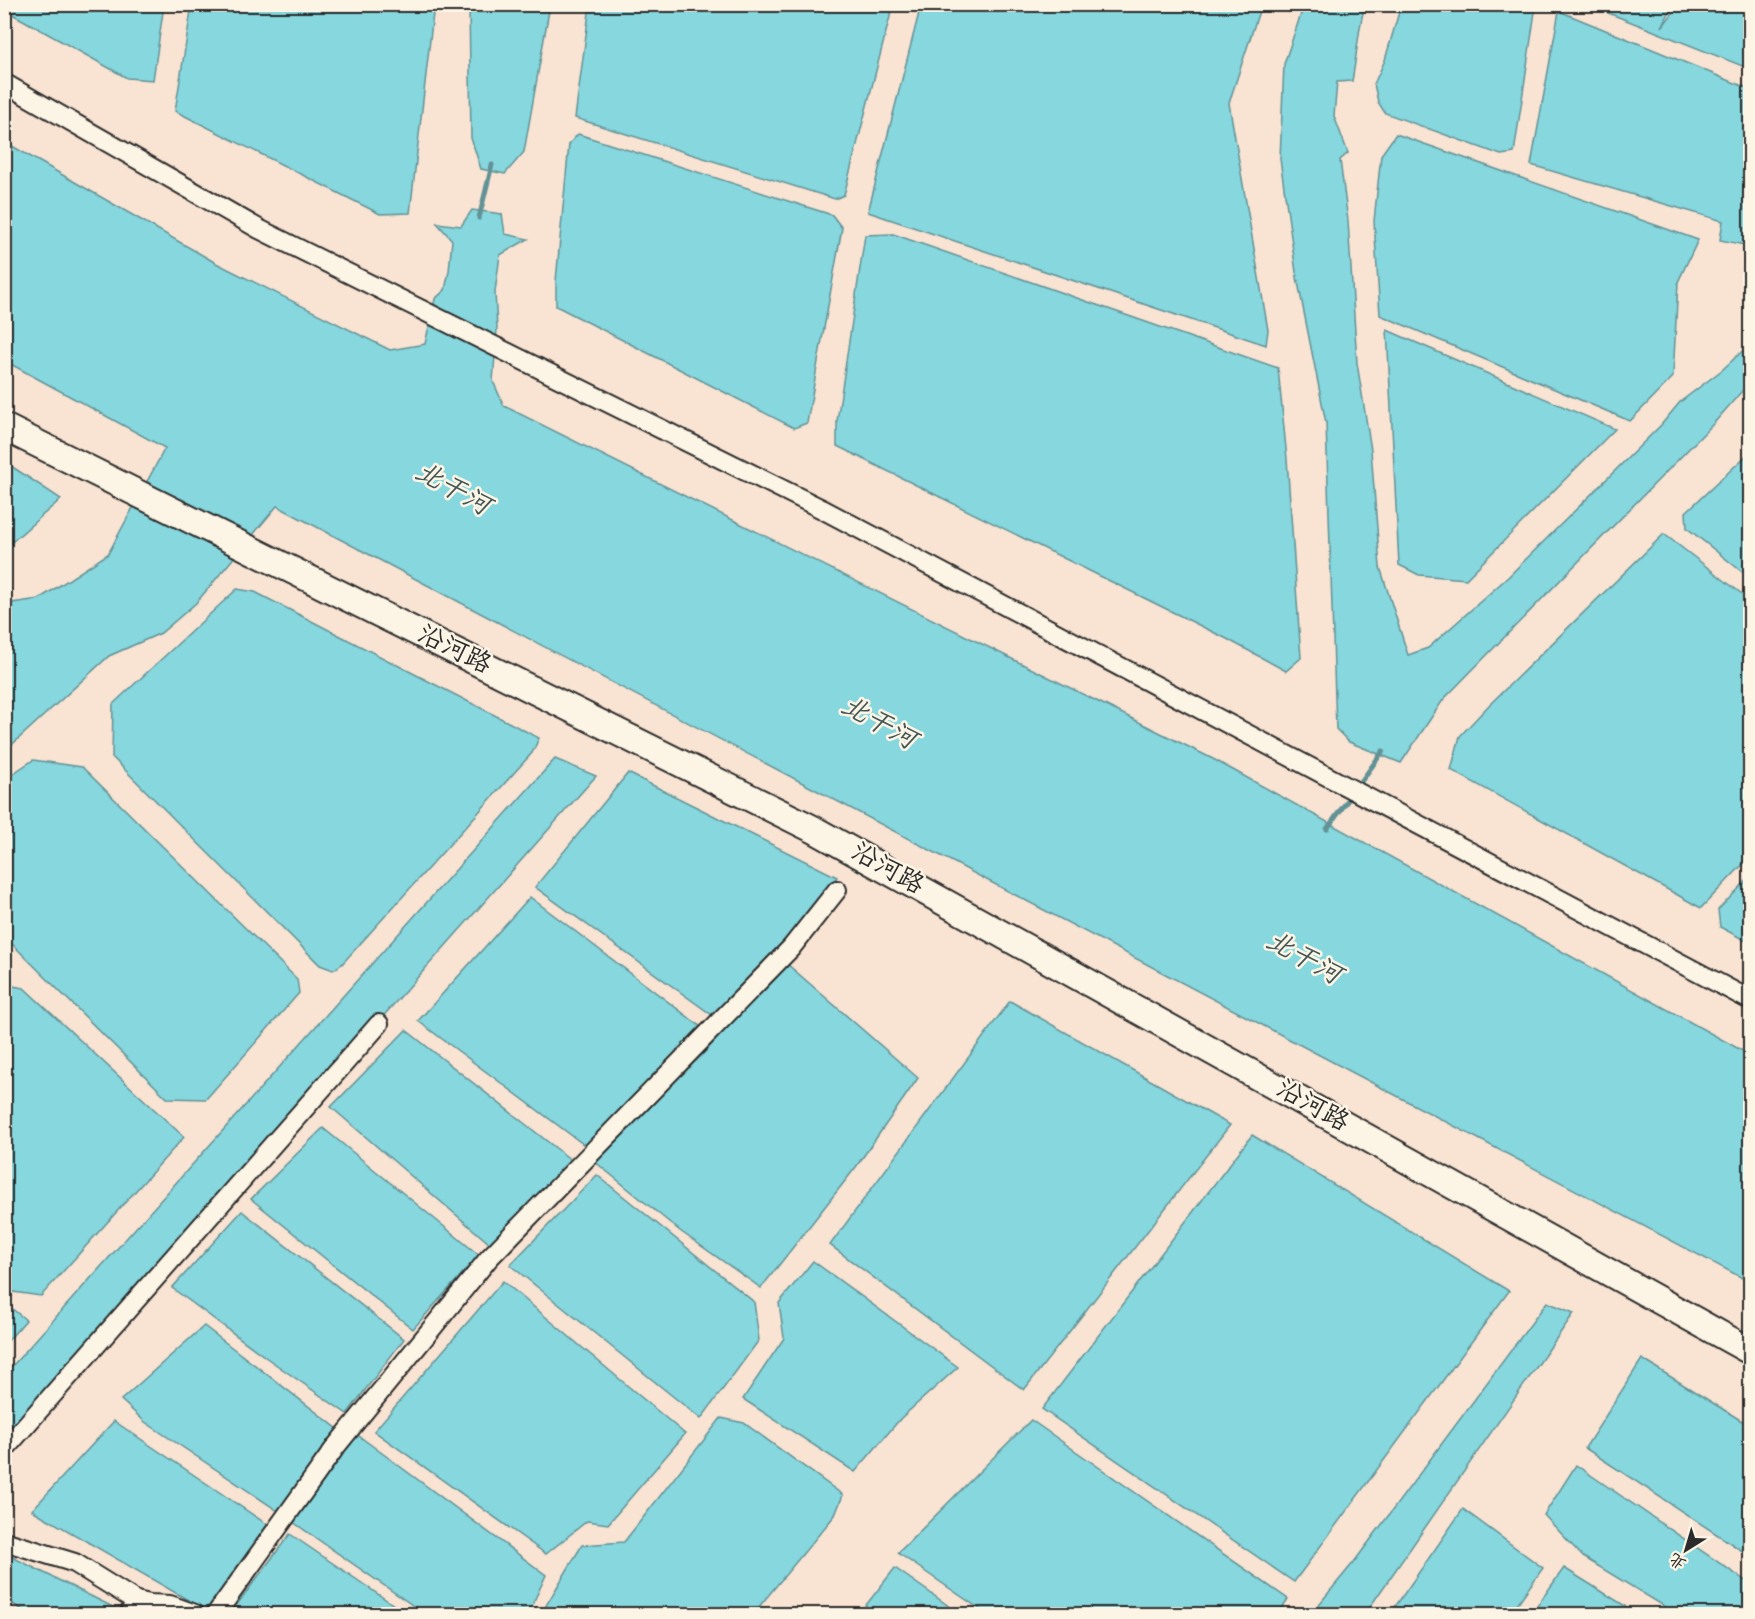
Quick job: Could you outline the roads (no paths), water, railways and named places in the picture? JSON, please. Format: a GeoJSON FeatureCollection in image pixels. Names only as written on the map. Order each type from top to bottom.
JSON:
{"type":"FeatureCollection","features":[{"type":"Feature","properties":{"kind":"street"},"geometry":{"type":"LineString","coordinates":[[4,83],[259,229],[822,509],[1750,1000]]}},
{"type":"Feature","properties":{"kind":"street","name":"沿河路"},"geometry":{"type":"LineString","coordinates":[[4,427],[813,829],[1750,1351]]}},
{"type":"Feature","properties":{"kind":"street"},"geometry":{"type":"LineString","coordinates":[[216,1614],[337,1445],[489,1258],[791,948],[837,890]]}},
{"type":"Feature","properties":{"kind":"street"},"geometry":{"type":"LineString","coordinates":[[4,1450],[379,1024]]}},
{"type":"Feature","properties":{"kind":"street"},"geometry":{"type":"LineString","coordinates":[[4,1541],[75,1563],[132,1608],[150,1604],[170,1605],[195,1614]]}},
{"type":"Feature","properties":{"kind":"water"},"geometry":{"type":"Polygon","coordinates":[[[5,4],[164,5],[153,80],[127,78],[5,10],[5,4]]]}},
{"type":"Feature","properties":{"kind":"water"},"geometry":{"type":"Polygon","coordinates":[[[192,5],[434,5],[410,213],[380,214],[175,111],[192,5]]]}},
{"type":"Feature","properties":{"kind":"water"},"geometry":{"type":"Polygon","coordinates":[[[469,5],[550,5],[524,152],[505,174],[481,169],[471,138],[469,5]]]}},
{"type":"Feature","properties":{"kind":"water"},"geometry":{"type":"Polygon","coordinates":[[[590,5],[893,5],[844,195],[835,199],[575,118],[590,5]]]}},
{"type":"Feature","properties":{"kind":"water"},"geometry":{"type":"Polygon","coordinates":[[[921,5],[1261,5],[1229,103],[1268,330],[1266,345],[868,212],[921,5]]]}},
{"type":"Feature","properties":{"kind":"water"},"geometry":{"type":"Polygon","coordinates":[[[1304,5],[1365,5],[1352,81],[1337,82],[1334,116],[1348,153],[1340,160],[1348,221],[1357,363],[1371,450],[1380,567],[1408,655],[1428,648],[1508,577],[1661,425],[1680,402],[1722,370],[1750,344],[1750,382],[1714,423],[1443,700],[1401,763],[1349,742],[1336,729],[1326,423],[1296,272],[1280,159],[1284,64],[1304,5]]]}},
{"type":"Feature","properties":{"kind":"water"},"geometry":{"type":"Polygon","coordinates":[[[1401,5],[1536,5],[1514,153],[1501,155],[1385,113],[1378,102],[1374,84],[1385,60],[1401,5]]]}},
{"type":"Feature","properties":{"kind":"water"},"geometry":{"type":"Polygon","coordinates":[[[1588,5],[1673,5],[1662,27],[1679,5],[1750,5],[1750,69],[1588,5]]]}},
{"type":"Feature","properties":{"kind":"water"},"geometry":{"type":"Polygon","coordinates":[[[1559,11],[1750,89],[1750,246],[1720,240],[1723,221],[1531,165],[1559,11]]]}},
{"type":"Feature","properties":{"kind":"water"},"geometry":{"type":"Polygon","coordinates":[[[578,134],[832,215],[842,228],[807,423],[794,428],[556,306],[556,281],[569,144],[578,134]]]}},
{"type":"Feature","properties":{"kind":"water"},"geometry":{"type":"Polygon","coordinates":[[[1396,134],[1698,240],[1678,282],[1673,377],[1630,421],[1380,315],[1374,221],[1381,155],[1396,134]]]}},
{"type":"Feature","properties":{"kind":"water","name":"北干河"},"geometry":{"type":"Polygon","coordinates":[[[5,142],[216,263],[390,350],[425,344],[435,299],[445,290],[452,240],[437,223],[461,226],[472,210],[502,214],[505,234],[528,239],[500,255],[495,292],[497,329],[493,381],[504,406],[1213,759],[1750,1055],[1750,1282],[277,506],[196,603],[161,633],[109,656],[5,751],[5,604],[39,599],[108,554],[165,448],[5,361],[5,142]]]}},
{"type":"Feature","properties":{"kind":"water"},"geometry":{"type":"Polygon","coordinates":[[[893,234],[1278,368],[1301,658],[1286,671],[1227,639],[837,446],[837,421],[865,235],[893,234]]]}},
{"type":"Feature","properties":{"kind":"water"},"geometry":{"type":"Polygon","coordinates":[[[1387,330],[1615,429],[1466,579],[1419,575],[1399,565],[1387,330]]]}},
{"type":"Feature","properties":{"kind":"water"},"geometry":{"type":"Polygon","coordinates":[[[1750,452],[1750,578],[1687,528],[1686,512],[1750,452]]]}},
{"type":"Feature","properties":{"kind":"water"},"geometry":{"type":"Polygon","coordinates":[[[5,462],[61,499],[4,548],[5,462]]]}},
{"type":"Feature","properties":{"kind":"water"},"geometry":{"type":"Polygon","coordinates":[[[1664,534],[1750,600],[1750,857],[1701,908],[1451,770],[1460,736],[1664,534]]]}},
{"type":"Feature","properties":{"kind":"water"},"geometry":{"type":"Polygon","coordinates":[[[237,589],[255,592],[539,738],[532,753],[342,964],[333,970],[320,965],[112,757],[113,704],[237,589]]]}},
{"type":"Feature","properties":{"kind":"water"},"geometry":{"type":"Polygon","coordinates":[[[555,759],[596,776],[5,1443],[5,1374],[555,759]]]}},
{"type":"Feature","properties":{"kind":"water"},"geometry":{"type":"Polygon","coordinates":[[[33,760],[82,767],[297,979],[299,993],[206,1099],[167,1098],[5,937],[5,779],[33,760]]]}},
{"type":"Feature","properties":{"kind":"water"},"geometry":{"type":"Polygon","coordinates":[[[628,773],[837,877],[791,933],[712,1015],[535,887],[628,773]]]}},
{"type":"Feature","properties":{"kind":"water"},"geometry":{"type":"Polygon","coordinates":[[[1750,877],[1750,943],[1720,927],[1718,910],[1750,877]]]}},
{"type":"Feature","properties":{"kind":"water"},"geometry":{"type":"Polygon","coordinates":[[[530,897],[700,1026],[587,1147],[418,1021],[530,897]]]}},
{"type":"Feature","properties":{"kind":"water"},"geometry":{"type":"Polygon","coordinates":[[[786,963],[918,1078],[856,1167],[761,1288],[680,1231],[594,1161],[705,1052],[786,963]]]}},
{"type":"Feature","properties":{"kind":"water"},"geometry":{"type":"Polygon","coordinates":[[[13,986],[24,988],[184,1137],[41,1296],[13,1292],[5,1284],[4,992],[13,986]]]}},
{"type":"Feature","properties":{"kind":"water"},"geometry":{"type":"Polygon","coordinates":[[[1010,1001],[1230,1125],[1024,1390],[830,1245],[1010,1001]]]}},
{"type":"Feature","properties":{"kind":"water"},"geometry":{"type":"Polygon","coordinates":[[[406,1030],[571,1160],[490,1244],[331,1107],[406,1030]]]}},
{"type":"Feature","properties":{"kind":"water"},"geometry":{"type":"Polygon","coordinates":[[[323,1128],[479,1255],[413,1329],[251,1199],[323,1128]]]}},
{"type":"Feature","properties":{"kind":"water"},"geometry":{"type":"Polygon","coordinates":[[[1252,1135],[1509,1291],[1294,1582],[1042,1409],[1252,1135]]]}},
{"type":"Feature","properties":{"kind":"water"},"geometry":{"type":"Polygon","coordinates":[[[597,1175],[754,1302],[759,1340],[701,1419],[510,1265],[597,1175]]]}},
{"type":"Feature","properties":{"kind":"water"},"geometry":{"type":"Polygon","coordinates":[[[242,1211],[404,1339],[347,1414],[172,1288],[242,1211]]]}},
{"type":"Feature","properties":{"kind":"water"},"geometry":{"type":"Polygon","coordinates":[[[813,1261],[958,1367],[901,1418],[855,1472],[743,1399],[784,1338],[779,1303],[813,1261]]]}},
{"type":"Feature","properties":{"kind":"water"},"geometry":{"type":"Polygon","coordinates":[[[503,1281],[685,1434],[608,1524],[587,1521],[546,1554],[374,1431],[503,1281]]]}},
{"type":"Feature","properties":{"kind":"water"},"geometry":{"type":"Polygon","coordinates":[[[1547,1302],[1574,1313],[1365,1614],[1311,1614],[1354,1562],[1547,1302]]]}},
{"type":"Feature","properties":{"kind":"water"},"geometry":{"type":"Polygon","coordinates":[[[5,1303],[26,1320],[5,1344],[5,1303]]]}},
{"type":"Feature","properties":{"kind":"water"},"geometry":{"type":"Polygon","coordinates":[[[204,1326],[338,1429],[281,1513],[145,1422],[121,1400],[204,1326]]]}},
{"type":"Feature","properties":{"kind":"water"},"geometry":{"type":"Polygon","coordinates":[[[1642,1359],[1750,1426],[1750,1556],[1585,1448],[1642,1359]]]}},
{"type":"Feature","properties":{"kind":"water"},"geometry":{"type":"Polygon","coordinates":[[[721,1418],[744,1423],[843,1495],[835,1515],[753,1614],[541,1614],[582,1545],[624,1542],[721,1418]]]}},
{"type":"Feature","properties":{"kind":"water"},"geometry":{"type":"Polygon","coordinates":[[[1031,1420],[1288,1599],[1278,1614],[987,1614],[898,1553],[1031,1420]]]}},
{"type":"Feature","properties":{"kind":"water"},"geometry":{"type":"Polygon","coordinates":[[[114,1421],[271,1527],[207,1611],[32,1510],[114,1421]]]}},
{"type":"Feature","properties":{"kind":"water"},"geometry":{"type":"Polygon","coordinates":[[[355,1433],[546,1575],[528,1614],[425,1614],[293,1522],[355,1433]]]}},
{"type":"Feature","properties":{"kind":"water"},"geometry":{"type":"Polygon","coordinates":[[[1576,1465],[1750,1584],[1750,1597],[1741,1614],[1677,1614],[1583,1557],[1544,1515],[1576,1465]]]}},
{"type":"Feature","properties":{"kind":"water"},"geometry":{"type":"Polygon","coordinates":[[[1463,1509],[1543,1568],[1510,1614],[1390,1614],[1463,1509]]]}},
{"type":"Feature","properties":{"kind":"water"},"geometry":{"type":"Polygon","coordinates":[[[290,1534],[407,1614],[230,1614],[290,1534]]]}},
{"type":"Feature","properties":{"kind":"water"},"geometry":{"type":"Polygon","coordinates":[[[4,1553],[127,1614],[29,1614],[5,1599],[4,1553]]]}},
{"type":"Feature","properties":{"kind":"water"},"geometry":{"type":"Polygon","coordinates":[[[895,1568],[960,1614],[859,1614],[895,1568]]]}},
{"type":"Feature","properties":{"kind":"water"},"geometry":{"type":"Polygon","coordinates":[[[1564,1568],[1638,1614],[1531,1614],[1564,1568]]]}},
{"type":"Feature","properties":{"kind":"waterway"},"geometry":{"type":"LineString","coordinates":[[479,218],[492,165]]}},
{"type":"Feature","properties":{"kind":"waterway"},"geometry":{"type":"LineString","coordinates":[[1327,829],[1383,751]]}}]}
